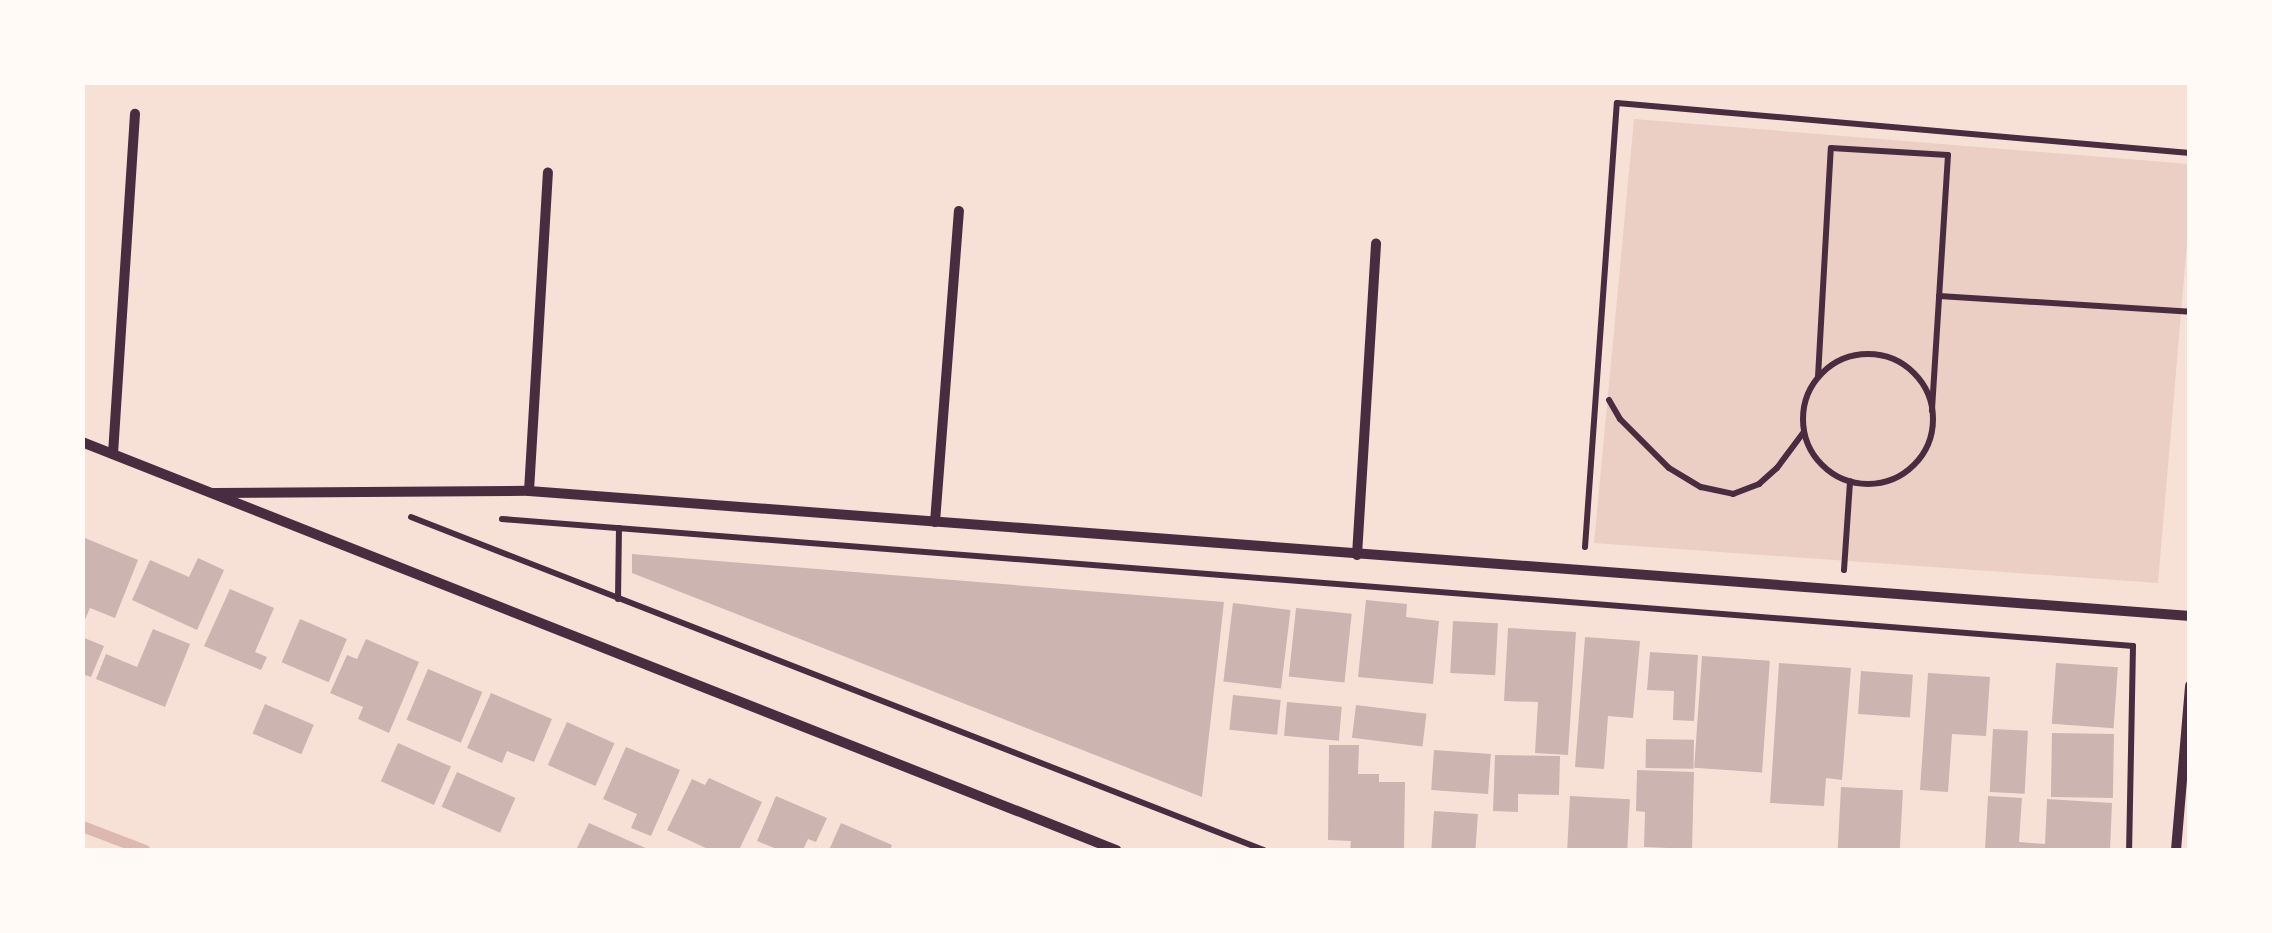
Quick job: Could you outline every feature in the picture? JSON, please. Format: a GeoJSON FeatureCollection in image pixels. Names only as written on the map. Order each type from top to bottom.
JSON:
{"type":"FeatureCollection","features":[{"type":"Feature","properties":{"kind":"street"},"geometry":{"type":"LineString","coordinates":[[113,454],[135,114]]}},
{"type":"Feature","properties":{"kind":"street"},"geometry":{"type":"LineString","coordinates":[[529,491],[548,172]]}},
{"type":"Feature","properties":{"kind":"street"},"geometry":{"type":"LineString","coordinates":[[935,522],[959,210]]}},
{"type":"Feature","properties":{"kind":"street"},"geometry":{"type":"LineString","coordinates":[[1357,555],[1376,244]]}},
{"type":"Feature","properties":{"kind":"street"},"geometry":{"type":"LineString","coordinates":[[82,442],[1116,850]]}},
{"type":"Feature","properties":{"kind":"street"},"geometry":{"type":"LineString","coordinates":[[214,493],[529,491],[2190,616]]}},
{"type":"Feature","properties":{"kind":"street"},"geometry":{"type":"LineString","coordinates":[[2176,850],[2190,686]]}},
{"type":"Feature","properties":{"kind":"path"},"geometry":{"type":"LineString","coordinates":[[1584,573],[1617,103],[2190,153]]}},
{"type":"Feature","properties":{"kind":"path"},"geometry":{"type":"LineString","coordinates":[[1831,148],[1948,155],[1932,431],[1911,468],[1892,479],[1871,484],[1850,481],[1820,463],[1804,432],[1802,412],[1818,377],[1831,148]]}},
{"type":"Feature","properties":{"kind":"path"},"geometry":{"type":"LineString","coordinates":[[1939,296],[2190,312]]}},
{"type":"Feature","properties":{"kind":"path"},"geometry":{"type":"LineString","coordinates":[[1818,377],[1834,363],[1854,355],[1896,360],[1926,389],[1932,410]]}},
{"type":"Feature","properties":{"kind":"path"},"geometry":{"type":"LineString","coordinates":[[1610,400],[1620,420],[1669,468],[1701,487],[1732,494],[1759,484],[1804,432]]}},
{"type":"Feature","properties":{"kind":"path"},"geometry":{"type":"LineString","coordinates":[[1842,592],[1850,481]]}},
{"type":"Feature","properties":{"kind":"path"},"geometry":{"type":"LineString","coordinates":[[433,514],[396,511],[1264,850]]}},
{"type":"Feature","properties":{"kind":"path"},"geometry":{"type":"LineString","coordinates":[[489,518],[2133,646],[2129,850]]}},
{"type":"Feature","properties":{"kind":"path"},"geometry":{"type":"LineString","coordinates":[[618,599],[619,528]]}},
{"type":"Feature","properties":{"kind":"shaded area"},"geometry":{"type":"Polygon","coordinates":[[[1634,119],[2189,164],[2189,220],[2158,583],[1594,543],[1634,119]]]}},
{"type":"Feature","properties":{"kind":"building"},"geometry":{"type":"Polygon","coordinates":[[[85,538],[138,560],[115,618],[90,608],[83,624],[85,538]]]}},
{"type":"Feature","properties":{"kind":"building"},"geometry":{"type":"Polygon","coordinates":[[[632,554],[1224,602],[1202,797],[632,573],[632,554]]]}},
{"type":"Feature","properties":{"kind":"building"},"geometry":{"type":"Polygon","coordinates":[[[198,558],[224,570],[197,630],[132,600],[150,560],[189,577],[198,558]]]}},
{"type":"Feature","properties":{"kind":"building"},"geometry":{"type":"Polygon","coordinates":[[[230,589],[274,608],[255,652],[267,657],[261,670],[204,646],[230,589]]]}},
{"type":"Feature","properties":{"kind":"building"},"geometry":{"type":"Polygon","coordinates":[[[1366,600],[1407,604],[1406,617],[1439,621],[1433,684],[1358,677],[1366,600]]]}},
{"type":"Feature","properties":{"kind":"building"},"geometry":{"type":"Polygon","coordinates":[[[1233,603],[1291,610],[1281,688],[1223,681],[1233,603]]]}},
{"type":"Feature","properties":{"kind":"building"},"geometry":{"type":"Polygon","coordinates":[[[1296,608],[1352,614],[1344,682],[1289,677],[1296,608]]]}},
{"type":"Feature","properties":{"kind":"building"},"geometry":{"type":"Polygon","coordinates":[[[300,619],[347,639],[329,682],[282,662],[300,619]]]}},
{"type":"Feature","properties":{"kind":"building"},"geometry":{"type":"Polygon","coordinates":[[[1453,621],[1498,623],[1495,675],[1450,673],[1453,621]]]}},
{"type":"Feature","properties":{"kind":"building"},"geometry":{"type":"Polygon","coordinates":[[[1508,628],[1576,632],[1568,755],[1535,753],[1538,702],[1504,701],[1508,628]]]}},
{"type":"Feature","properties":{"kind":"building"},"geometry":{"type":"Polygon","coordinates":[[[153,629],[190,644],[165,707],[96,679],[106,654],[137,667],[153,629]]]}},
{"type":"Feature","properties":{"kind":"building"},"geometry":{"type":"Polygon","coordinates":[[[82,637],[104,646],[91,677],[82,674],[82,637]]]}},
{"type":"Feature","properties":{"kind":"building"},"geometry":{"type":"Polygon","coordinates":[[[1585,637],[1640,641],[1633,718],[1608,716],[1604,769],[1575,767],[1585,637]]]}},
{"type":"Feature","properties":{"kind":"building"},"geometry":{"type":"Polygon","coordinates":[[[366,639],[419,662],[389,733],[358,719],[363,707],[330,693],[347,655],[357,659],[366,639]]]}},
{"type":"Feature","properties":{"kind":"building"},"geometry":{"type":"Polygon","coordinates":[[[1650,652],[1698,655],[1694,721],[1673,720],[1674,691],[1647,690],[1650,652]]]}},
{"type":"Feature","properties":{"kind":"building"},"geometry":{"type":"Polygon","coordinates":[[[1702,656],[1770,661],[1762,772],[1694,768],[1702,656]]]}},
{"type":"Feature","properties":{"kind":"building"},"geometry":{"type":"Polygon","coordinates":[[[1779,663],[1851,668],[1842,780],[1826,778],[1824,806],[1770,803],[1779,663]]]}},
{"type":"Feature","properties":{"kind":"building"},"geometry":{"type":"Polygon","coordinates":[[[2056,663],[2118,667],[2114,728],[2052,724],[2056,663]]]}},
{"type":"Feature","properties":{"kind":"building"},"geometry":{"type":"Polygon","coordinates":[[[428,669],[482,692],[461,743],[407,720],[428,669]]]}},
{"type":"Feature","properties":{"kind":"building"},"geometry":{"type":"Polygon","coordinates":[[[1861,671],[1913,675],[1910,718],[1858,714],[1861,671]]]}},
{"type":"Feature","properties":{"kind":"building"},"geometry":{"type":"Polygon","coordinates":[[[1928,673],[1990,677],[1986,736],[1952,734],[1948,792],[1920,790],[1928,673]]]}},
{"type":"Feature","properties":{"kind":"building"},"geometry":{"type":"Polygon","coordinates":[[[491,693],[552,719],[534,762],[507,751],[502,763],[467,748],[491,693]]]}},
{"type":"Feature","properties":{"kind":"building"},"geometry":{"type":"Polygon","coordinates":[[[1233,695],[1281,700],[1277,735],[1229,730],[1233,695]]]}},
{"type":"Feature","properties":{"kind":"building"},"geometry":{"type":"Polygon","coordinates":[[[1287,702],[1342,707],[1339,741],[1284,736],[1287,702]]]}},
{"type":"Feature","properties":{"kind":"building"},"geometry":{"type":"Polygon","coordinates":[[[265,704],[314,725],[301,754],[252,733],[265,704]]]}},
{"type":"Feature","properties":{"kind":"building"},"geometry":{"type":"Polygon","coordinates":[[[1356,705],[1426,714],[1422,746],[1352,738],[1356,705]]]}},
{"type":"Feature","properties":{"kind":"building"},"geometry":{"type":"Polygon","coordinates":[[[567,722],[615,743],[595,786],[548,765],[567,722]]]}},
{"type":"Feature","properties":{"kind":"building"},"geometry":{"type":"Polygon","coordinates":[[[1993,729],[2028,731],[2025,794],[1990,792],[1993,729]]]}},
{"type":"Feature","properties":{"kind":"building"},"geometry":{"type":"Polygon","coordinates":[[[2052,733],[2114,734],[2113,798],[2051,797],[2052,733]]]}},
{"type":"Feature","properties":{"kind":"building"},"geometry":{"type":"Polygon","coordinates":[[[1646,739],[1694,740],[1693,769],[1645,768],[1646,739]]]}},
{"type":"Feature","properties":{"kind":"building"},"geometry":{"type":"Polygon","coordinates":[[[398,743],[451,767],[434,805],[381,781],[398,743]]]}},
{"type":"Feature","properties":{"kind":"building"},"geometry":{"type":"Polygon","coordinates":[[[1329,745],[1359,745],[1358,774],[1379,774],[1379,782],[1405,782],[1404,850],[1350,850],[1351,841],[1328,840],[1329,745]]]}},
{"type":"Feature","properties":{"kind":"building"},"geometry":{"type":"Polygon","coordinates":[[[626,747],[680,770],[651,836],[631,828],[637,814],[603,799],[626,747]]]}},
{"type":"Feature","properties":{"kind":"building"},"geometry":{"type":"Polygon","coordinates":[[[1434,750],[1491,754],[1488,794],[1431,790],[1434,750]]]}},
{"type":"Feature","properties":{"kind":"building"},"geometry":{"type":"Polygon","coordinates":[[[1495,755],[1560,756],[1559,795],[1518,794],[1518,812],[1493,811],[1495,755]]]}},
{"type":"Feature","properties":{"kind":"building"},"geometry":{"type":"Polygon","coordinates":[[[1637,770],[1694,772],[1692,849],[1644,847],[1645,812],[1636,811],[1637,770]]]}},
{"type":"Feature","properties":{"kind":"building"},"geometry":{"type":"Polygon","coordinates":[[[457,772],[515,798],[500,833],[442,807],[457,772]]]}},
{"type":"Feature","properties":{"kind":"building"},"geometry":{"type":"Polygon","coordinates":[[[709,778],[762,802],[739,850],[710,850],[667,830],[692,779],[705,785],[709,778]]]}},
{"type":"Feature","properties":{"kind":"building"},"geometry":{"type":"Polygon","coordinates":[[[1841,787],[1903,790],[1900,850],[1838,850],[1841,787]]]}},
{"type":"Feature","properties":{"kind":"building"},"geometry":{"type":"Polygon","coordinates":[[[776,796],[827,818],[816,842],[808,839],[803,850],[779,850],[757,841],[776,796]]]}},
{"type":"Feature","properties":{"kind":"building"},"geometry":{"type":"Polygon","coordinates":[[[1570,796],[1630,799],[1627,850],[1567,850],[1570,796]]]}},
{"type":"Feature","properties":{"kind":"building"},"geometry":{"type":"Polygon","coordinates":[[[1988,796],[2022,798],[2019,842],[2045,844],[2047,799],[2112,803],[2110,850],[1985,850],[1988,796]]]}},
{"type":"Feature","properties":{"kind":"building"},"geometry":{"type":"Polygon","coordinates":[[[1434,811],[1478,814],[1475,850],[1431,850],[1434,811]]]}},
{"type":"Feature","properties":{"kind":"building"},"geometry":{"type":"Polygon","coordinates":[[[589,823],[650,850],[576,850],[589,823]]]}},
{"type":"Feature","properties":{"kind":"building"},"geometry":{"type":"Polygon","coordinates":[[[841,823],[892,845],[890,850],[829,850],[841,823]]]}},
{"type":"Feature","properties":{"kind":"waterway"},"geometry":{"type":"LineString","coordinates":[[82,826],[145,850]]}}]}
